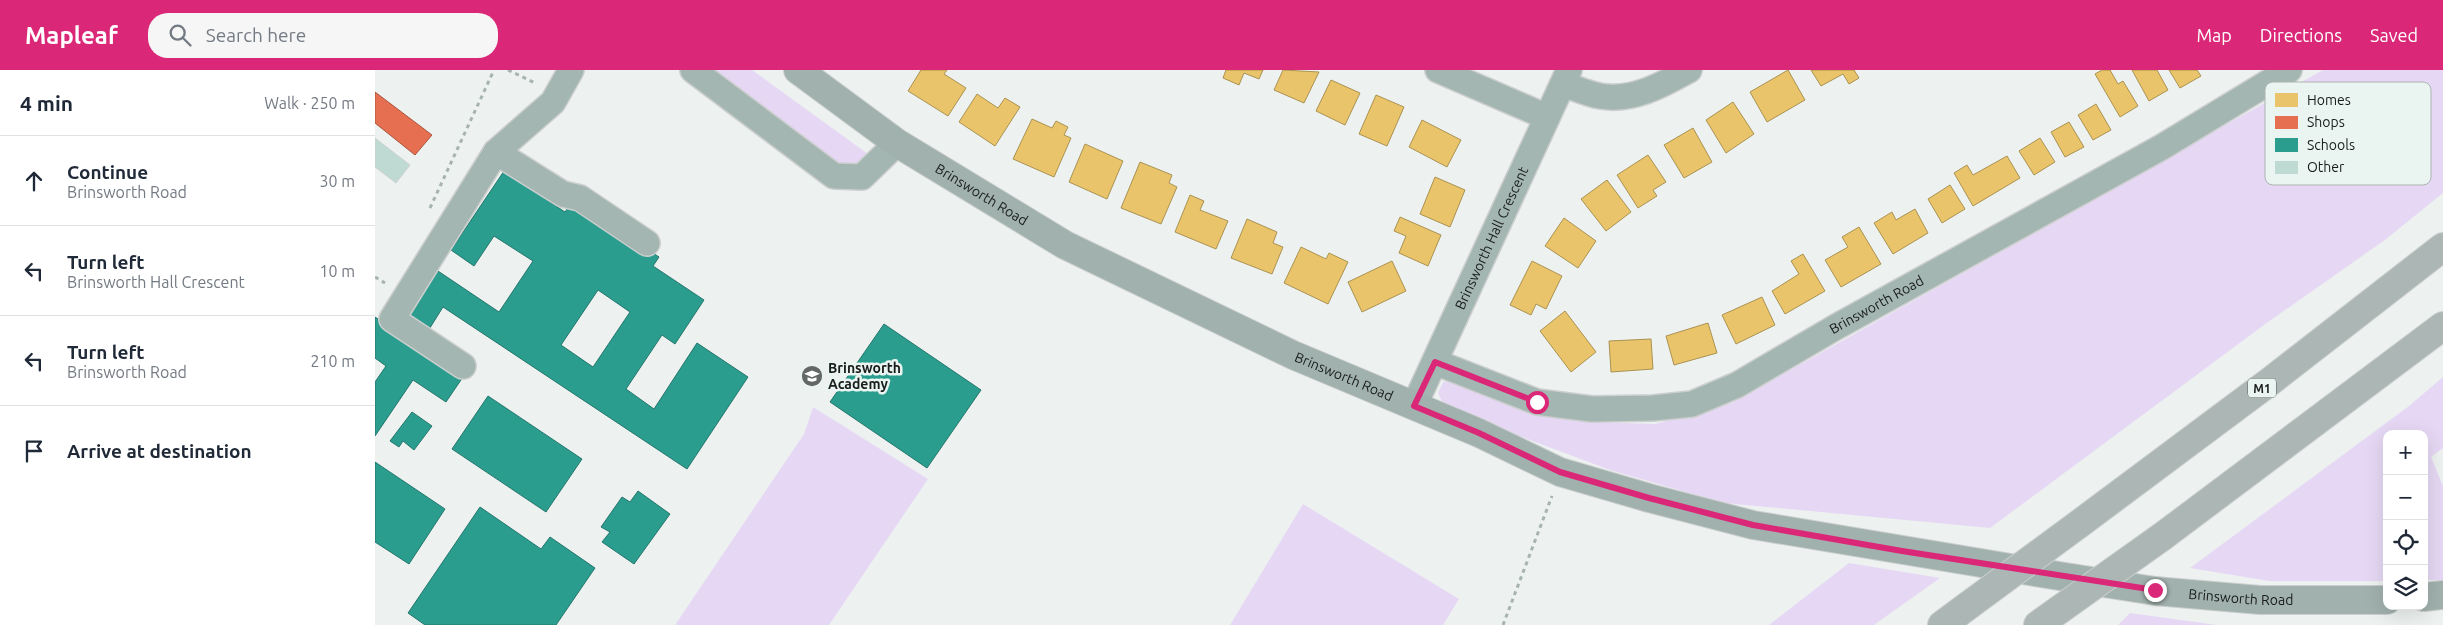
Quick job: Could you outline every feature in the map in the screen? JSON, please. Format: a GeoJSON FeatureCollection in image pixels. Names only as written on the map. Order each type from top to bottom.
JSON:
{"type":"FeatureCollection","features":[{"type":"Feature","properties":{"kind":"highway","name":"M1"},"geometry":{"type":"LineString","coordinates":[[1942,625],[2272,380],[2443,247]]}},
{"type":"Feature","properties":{"kind":"highway"},"geometry":{"type":"LineString","coordinates":[[2048,617],[2163,536],[2443,326]]}},
{"type":"Feature","properties":{"kind":"main road","name":"Brinsworth Road"},"geometry":{"type":"LineString","coordinates":[[798,70],[897,143],[1065,245],[1293,355],[1479,433],[1560,472],[1649,498],[1753,525],[2059,576],[2155,590],[2260,600],[2383,600]]}},
{"type":"Feature","properties":{"kind":"main road"},"geometry":{"type":"LineString","coordinates":[[2428,597],[2443,595]]}},
{"type":"Feature","properties":{"kind":"street"},"geometry":{"type":"LineString","coordinates":[[463,366],[392,319],[496,152],[553,102],[571,70]]}},
{"type":"Feature","properties":{"kind":"street"},"geometry":{"type":"LineString","coordinates":[[693,70],[834,176],[862,177],[897,143]]}},
{"type":"Feature","properties":{"kind":"street"},"geometry":{"type":"LineString","coordinates":[[1438,70],[1547,117]]}},
{"type":"Feature","properties":{"kind":"street"},"geometry":{"type":"LineString","coordinates":[[1566,77],[1598,96],[1616,98],[1663,85],[1689,70]]}},
{"type":"Feature","properties":{"kind":"street","name":"Brinsworth Road"},"geometry":{"type":"LineString","coordinates":[[2269,82],[2289,70]]}},
{"type":"Feature","properties":{"kind":"street","name":"Brinsworth Hall Crescent"},"geometry":{"type":"LineString","coordinates":[[1414,406],[1566,77]]}},
{"type":"Feature","properties":{"kind":"street","name":"Brinsworth Road"},"geometry":{"type":"LineString","coordinates":[[1435,362],[1537,402],[1593,409],[1653,408],[1692,404],[1737,385],[1836,327],[2162,147],[2265,85]]}},
{"type":"Feature","properties":{"kind":"street"},"geometry":{"type":"LineString","coordinates":[[496,152],[563,194],[580,198],[647,243]]}},
{"type":"Feature","properties":{"kind":"path"},"geometry":{"type":"LineString","coordinates":[[427,215],[494,70]]}},
{"type":"Feature","properties":{"kind":"path"},"geometry":{"type":"LineString","coordinates":[[375,277],[393,287]]}},
{"type":"Feature","properties":{"kind":"path"},"geometry":{"type":"LineString","coordinates":[[1503,625],[1560,472]]}},
{"type":"Feature","properties":{"kind":"shaded area"},"geometry":{"type":"Polygon","coordinates":[[[707,70],[752,70],[868,154],[856,164],[836,164],[707,70]]]}},
{"type":"Feature","properties":{"kind":"shaded area"},"geometry":{"type":"Polygon","coordinates":[[[2323,70],[2443,70],[2443,193],[2385,240],[2268,322],[1990,528],[1724,503],[1610,470],[1503,430],[1442,402],[1438,393],[1443,382],[1452,380],[1542,412],[1592,422],[1655,424],[1732,403],[2265,103],[2265,185],[2431,185],[2431,82],[2302,82],[2323,70]]]}},
{"type":"Feature","properties":{"kind":"shaded area"},"geometry":{"type":"Polygon","coordinates":[[[2443,377],[2443,448],[2431,457],[2443,486],[2443,580],[2428,580],[2428,430],[2383,430],[2383,581],[2269,581],[2190,568],[2409,406],[2443,377]]]}},
{"type":"Feature","properties":{"kind":"shaded area"},"geometry":{"type":"Polygon","coordinates":[[[813,407],[928,479],[829,625],[675,625],[804,434],[813,407]]]}},
{"type":"Feature","properties":{"kind":"shaded area"},"geometry":{"type":"Polygon","coordinates":[[[1303,504],[1459,599],[1443,625],[1230,625],[1303,504]]]}},
{"type":"Feature","properties":{"kind":"shaded area"},"geometry":{"type":"Polygon","coordinates":[[[1849,563],[1940,578],[1874,625],[1769,625],[1849,563]]]}},
{"type":"Feature","properties":{"kind":"shaded area"},"geometry":{"type":"Polygon","coordinates":[[[2130,613],[2217,625],[2118,625],[2130,613]]]}},
{"type":"Feature","properties":{"kind":"building: Homes"},"geometry":{"type":"Polygon","coordinates":[[[921,70],[947,70],[944,74],[966,88],[948,116],[908,91],[921,70]]]}},
{"type":"Feature","properties":{"kind":"building: Homes"},"geometry":{"type":"Polygon","coordinates":[[[1226,70],[1263,70],[1259,79],[1244,73],[1239,85],[1223,78],[1226,70]]]}},
{"type":"Feature","properties":{"kind":"building: Homes"},"geometry":{"type":"Polygon","coordinates":[[[1283,70],[1319,72],[1304,103],[1274,90],[1283,70]]]}},
{"type":"Feature","properties":{"kind":"building: Homes"},"geometry":{"type":"Polygon","coordinates":[[[1788,70],[1805,100],[1767,122],[1750,92],[1788,70]]]}},
{"type":"Feature","properties":{"kind":"building: Homes"},"geometry":{"type":"Polygon","coordinates":[[[1811,70],[1854,70],[1859,78],[1849,84],[1843,74],[1821,86],[1811,70]]]}},
{"type":"Feature","properties":{"kind":"building: Homes"},"geometry":{"type":"Polygon","coordinates":[[[2102,70],[2110,70],[2118,84],[2123,81],[2138,106],[2120,117],[2095,74],[2102,70]]]}},
{"type":"Feature","properties":{"kind":"building: Homes"},"geometry":{"type":"Polygon","coordinates":[[[2132,70],[2157,70],[2168,90],[2149,101],[2132,70]]]}},
{"type":"Feature","properties":{"kind":"building: Homes"},"geometry":{"type":"Polygon","coordinates":[[[2169,70],[2197,70],[2201,76],[2180,88],[2169,70]]]}},
{"type":"Feature","properties":{"kind":"building: Homes"},"geometry":{"type":"Polygon","coordinates":[[[1331,80],[1360,93],[1345,125],[1316,111],[1331,80]]]}},
{"type":"Feature","properties":{"kind":"building: Homes"},"geometry":{"type":"Polygon","coordinates":[[[977,94],[998,108],[1005,98],[1020,107],[995,146],[959,122],[977,94]]]}},
{"type":"Feature","properties":{"kind":"building: Homes"},"geometry":{"type":"Polygon","coordinates":[[[1376,95],[1404,107],[1387,146],[1359,134],[1376,95]]]}},
{"type":"Feature","properties":{"kind":"building: Homes"},"geometry":{"type":"Polygon","coordinates":[[[1733,102],[1754,134],[1726,153],[1706,120],[1733,102]]]}},
{"type":"Feature","properties":{"kind":"building: Homes"},"geometry":{"type":"Polygon","coordinates":[[[2096,104],[2111,130],[2093,140],[2078,115],[2096,104]]]}},
{"type":"Feature","properties":{"kind":"building: Homes"},"geometry":{"type":"Polygon","coordinates":[[[1032,119],[1052,128],[1056,121],[1068,127],[1064,135],[1071,138],[1054,177],[1013,159],[1032,119]]]}},
{"type":"Feature","properties":{"kind":"building: Homes"},"geometry":{"type":"Polygon","coordinates":[[[1422,120],[1461,140],[1447,167],[1409,147],[1422,120]]]}},
{"type":"Feature","properties":{"kind":"building: Homes"},"geometry":{"type":"Polygon","coordinates":[[[2069,122],[2084,147],[2065,157],[2051,132],[2069,122]]]}},
{"type":"Feature","properties":{"kind":"building: Homes"},"geometry":{"type":"Polygon","coordinates":[[[1693,128],[1712,162],[1684,178],[1664,145],[1693,128]]]}},
{"type":"Feature","properties":{"kind":"building: Homes"},"geometry":{"type":"Polygon","coordinates":[[[2040,138],[2055,162],[2034,175],[2019,151],[2040,138]]]}},
{"type":"Feature","properties":{"kind":"building: Homes"},"geometry":{"type":"Polygon","coordinates":[[[1085,144],[1123,161],[1107,199],[1069,182],[1085,144]]]}},
{"type":"Feature","properties":{"kind":"building: Homes"},"geometry":{"type":"Polygon","coordinates":[[[1648,155],[1666,182],[1653,190],[1657,196],[1638,208],[1617,175],[1648,155]]]}},
{"type":"Feature","properties":{"kind":"building: Homes"},"geometry":{"type":"Polygon","coordinates":[[[2007,156],[2020,178],[1973,206],[1954,173],[1967,165],[1973,175],[2007,156]]]}},
{"type":"Feature","properties":{"kind":"building: Homes"},"geometry":{"type":"Polygon","coordinates":[[[1140,162],[1172,175],[1169,183],[1177,187],[1161,224],[1121,208],[1140,162]]]}},
{"type":"Feature","properties":{"kind":"building: Homes"},"geometry":{"type":"Polygon","coordinates":[[[1435,177],[1465,190],[1450,227],[1420,214],[1435,177]]]}},
{"type":"Feature","properties":{"kind":"building: Homes"},"geometry":{"type":"Polygon","coordinates":[[[1607,180],[1631,212],[1606,231],[1581,199],[1607,180]]]}},
{"type":"Feature","properties":{"kind":"building: Homes"},"geometry":{"type":"Polygon","coordinates":[[[1950,185],[1965,209],[1942,223],[1928,199],[1950,185]]]}},
{"type":"Feature","properties":{"kind":"building: Homes"},"geometry":{"type":"Polygon","coordinates":[[[1190,195],[1204,201],[1200,210],[1228,221],[1216,249],[1175,232],[1190,195]]]}},
{"type":"Feature","properties":{"kind":"building: Homes"},"geometry":{"type":"Polygon","coordinates":[[[1915,209],[1928,233],[1893,254],[1874,223],[1892,212],[1896,220],[1915,209]]]}},
{"type":"Feature","properties":{"kind":"building: Homes"},"geometry":{"type":"Polygon","coordinates":[[[1400,217],[1441,235],[1428,266],[1399,253],[1406,236],[1394,231],[1400,217]]]}},
{"type":"Feature","properties":{"kind":"building: Homes"},"geometry":{"type":"Polygon","coordinates":[[[1564,218],[1596,241],[1578,268],[1545,246],[1564,218]]]}},
{"type":"Feature","properties":{"kind":"building: Homes"},"geometry":{"type":"Polygon","coordinates":[[[1247,219],[1277,232],[1273,243],[1283,247],[1272,274],[1231,258],[1247,219]]]}},
{"type":"Feature","properties":{"kind":"building: Homes"},"geometry":{"type":"Polygon","coordinates":[[[1859,227],[1881,264],[1841,287],[1825,260],[1848,247],[1842,237],[1859,227]]]}},
{"type":"Feature","properties":{"kind":"building: Homes"},"geometry":{"type":"Polygon","coordinates":[[[1301,247],[1326,259],[1329,253],[1348,262],[1328,304],[1284,283],[1301,247]]]}},
{"type":"Feature","properties":{"kind":"building: Homes"},"geometry":{"type":"Polygon","coordinates":[[[1803,254],[1825,291],[1785,314],[1772,291],[1799,274],[1791,261],[1803,254]]]}},
{"type":"Feature","properties":{"kind":"building: Homes"},"geometry":{"type":"Polygon","coordinates":[[[1392,261],[1406,291],[1362,312],[1348,282],[1392,261]]]}},
{"type":"Feature","properties":{"kind":"building: Homes"},"geometry":{"type":"Polygon","coordinates":[[[1532,261],[1562,276],[1546,309],[1536,304],[1531,315],[1510,305],[1532,261]]]}},
{"type":"Feature","properties":{"kind":"building: Homes"},"geometry":{"type":"Polygon","coordinates":[[[1762,297],[1775,325],[1736,344],[1722,315],[1762,297]]]}},
{"type":"Feature","properties":{"kind":"building: Homes"},"geometry":{"type":"Polygon","coordinates":[[[1565,311],[1596,352],[1571,372],[1540,331],[1565,311]]]}},
{"type":"Feature","properties":{"kind":"building: Homes"},"geometry":{"type":"Polygon","coordinates":[[[1708,323],[1717,353],[1674,365],[1666,336],[1708,323]]]}},
{"type":"Feature","properties":{"kind":"building: Homes"},"geometry":{"type":"Polygon","coordinates":[[[1651,339],[1653,369],[1611,372],[1609,341],[1651,339]]]}},
{"type":"Feature","properties":{"kind":"building: Shops"},"geometry":{"type":"Polygon","coordinates":[[[375,92],[432,135],[415,155],[375,123],[375,92]]]}},
{"type":"Feature","properties":{"kind":"building: Schools"},"geometry":{"type":"Polygon","coordinates":[[[504,171],[565,212],[573,200],[659,257],[653,266],[704,300],[675,344],[662,335],[626,389],[654,409],[697,343],[748,377],[687,469],[443,307],[428,331],[405,316],[435,269],[499,312],[533,261],[494,236],[474,266],[451,250],[504,171]],[[598,290],[561,345],[593,367],[630,312],[598,290]]]}},
{"type":"Feature","properties":{"kind":"building: Schools"},"geometry":{"type":"Polygon","coordinates":[[[375,317],[463,377],[446,402],[413,380],[375,436],[375,382],[386,366],[375,358],[375,317]]]}},
{"type":"Feature","properties":{"kind":"building: Schools"},"geometry":{"type":"Polygon","coordinates":[[[884,324],[981,390],[927,468],[830,402],[884,324]]]}},
{"type":"Feature","properties":{"kind":"building: Schools"},"geometry":{"type":"Polygon","coordinates":[[[488,396],[582,459],[546,512],[452,449],[488,396]]]}},
{"type":"Feature","properties":{"kind":"building: Schools"},"geometry":{"type":"Polygon","coordinates":[[[412,412],[432,426],[414,450],[403,441],[399,447],[390,441],[412,412]]]}},
{"type":"Feature","properties":{"kind":"building: Schools"},"geometry":{"type":"Polygon","coordinates":[[[375,462],[445,509],[409,564],[375,542],[375,462]]]}},
{"type":"Feature","properties":{"kind":"building: Schools"},"geometry":{"type":"Polygon","coordinates":[[[638,491],[670,514],[634,564],[602,542],[610,532],[601,527],[622,497],[630,502],[638,491]]]}},
{"type":"Feature","properties":{"kind":"building: Schools"},"geometry":{"type":"Polygon","coordinates":[[[480,507],[541,549],[550,537],[595,568],[556,625],[425,625],[408,613],[480,507]]]}},
{"type":"Feature","properties":{"kind":"building: Other"},"geometry":{"type":"Polygon","coordinates":[[[375,138],[410,165],[396,183],[375,167],[375,138]]]}},
{"type":"Feature","properties":{"kind":"place","name":"Brinsworth Academy"},"geometry":{"type":"Point","coordinates":[812,376]}},
{"type":"Feature","properties":{"kind":"route"},"geometry":{"type":"LineString","coordinates":[[1537,402],[1435,362],[1414,406],[1479,433],[1560,472],[1649,498],[1753,525],[1902,551],[2155,590]]}}]}
